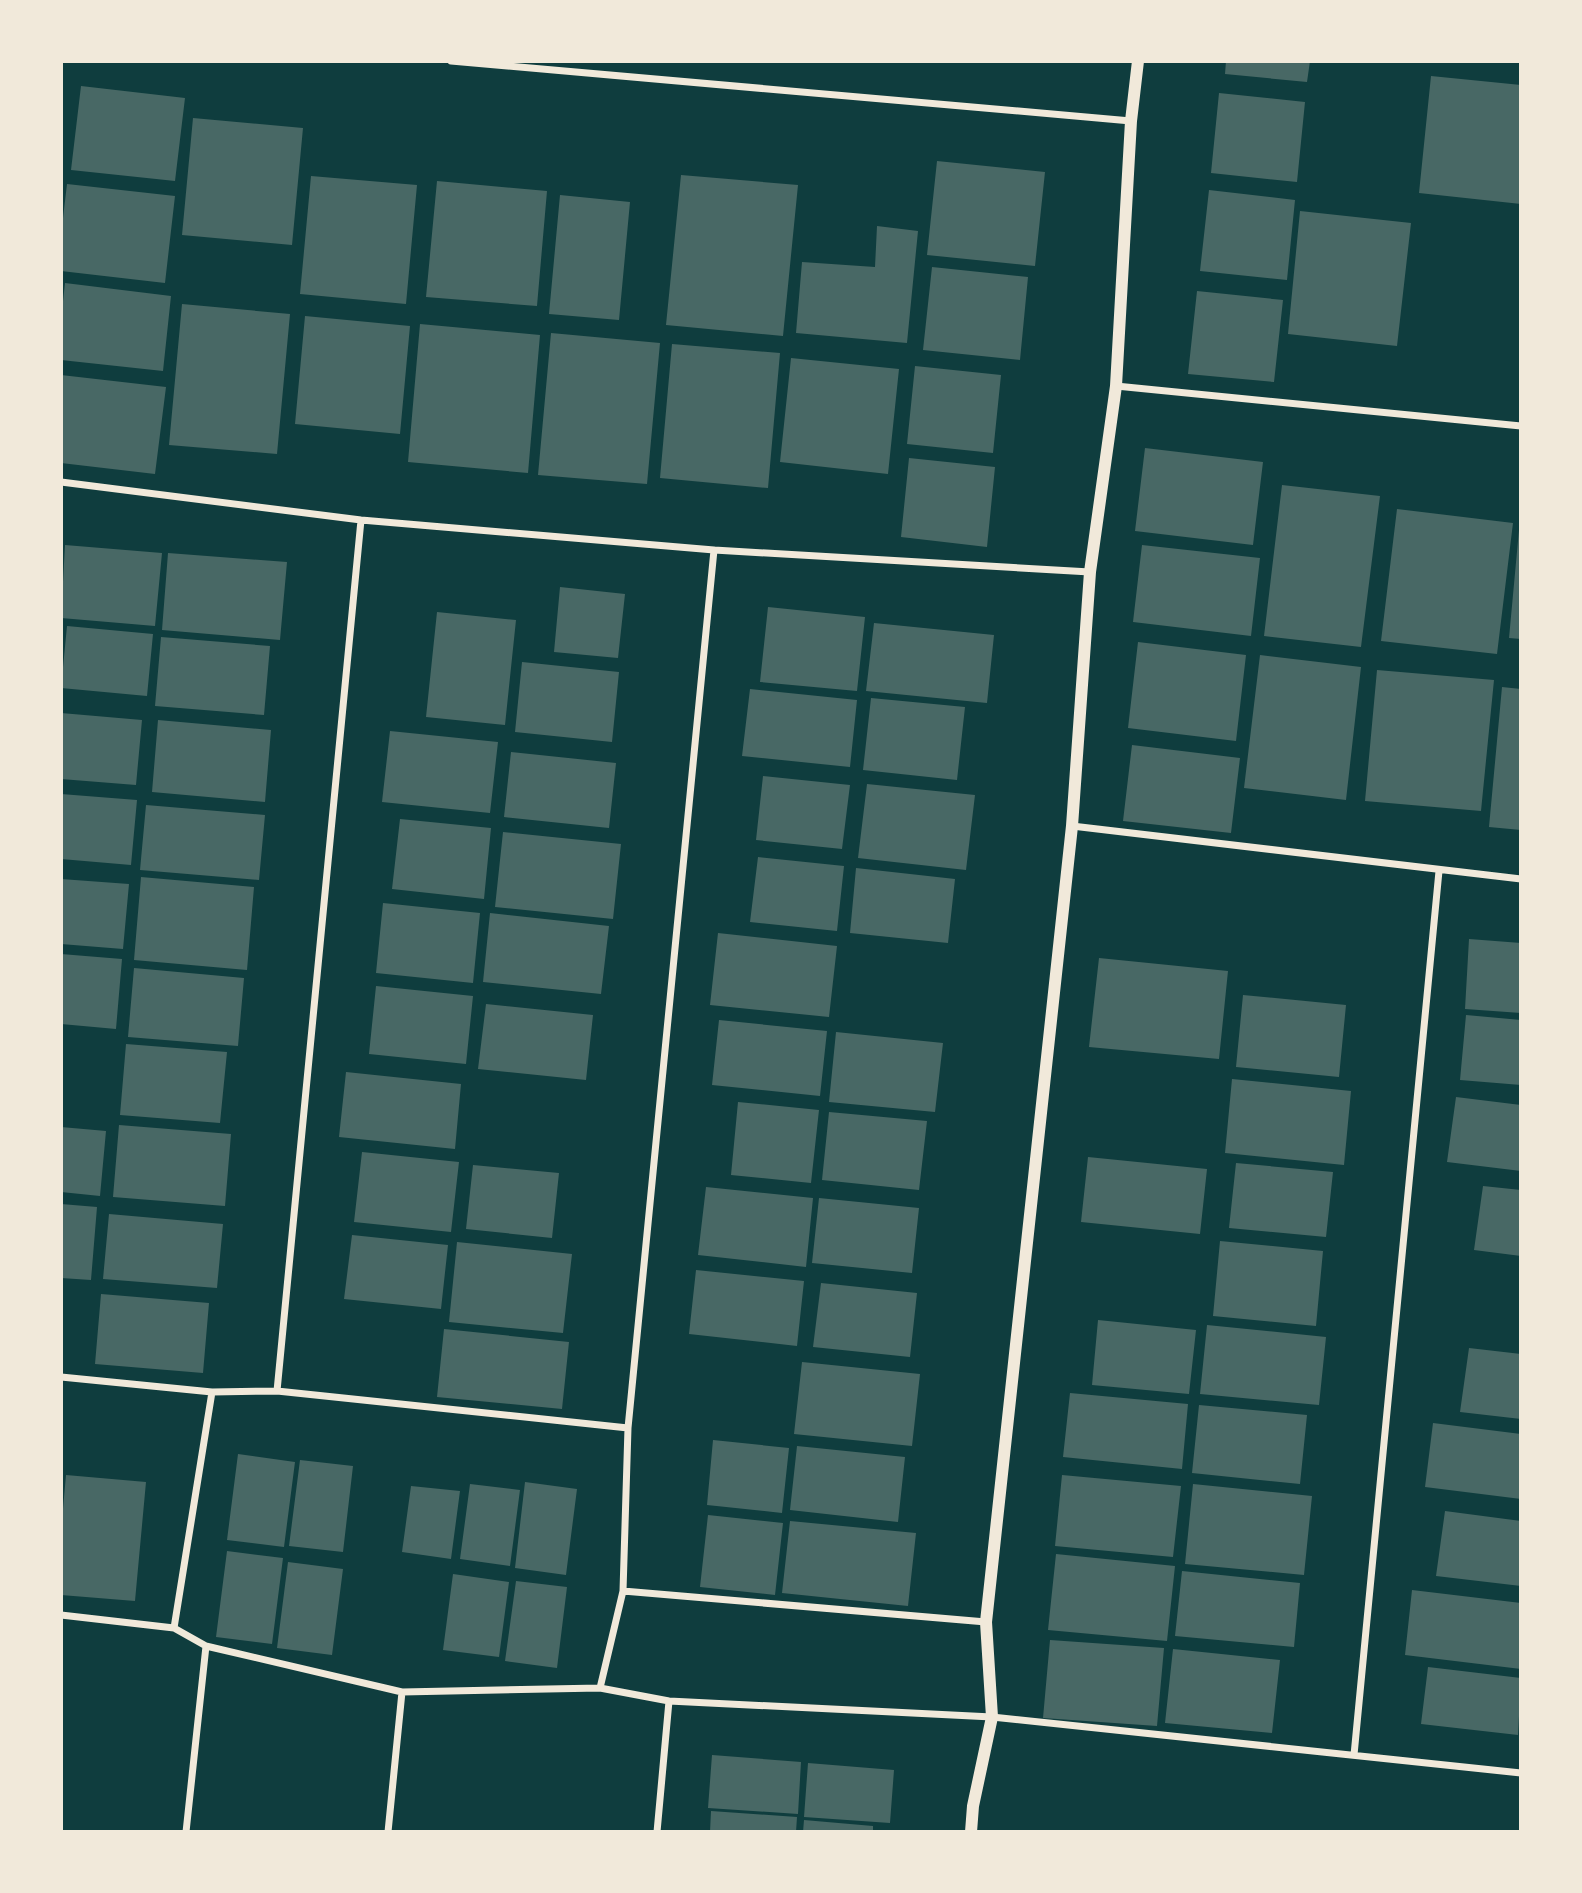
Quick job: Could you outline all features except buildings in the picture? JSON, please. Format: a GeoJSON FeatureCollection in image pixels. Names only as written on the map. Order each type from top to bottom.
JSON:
{"type":"FeatureCollection","features":[{"type":"Feature","properties":{"kind":"street"},"geometry":{"type":"LineString","coordinates":[[451,61],[1131,121]]}},
{"type":"Feature","properties":{"kind":"street"},"geometry":{"type":"LineString","coordinates":[[971,1832],[973,1806],[992,1717],[986,1622],[1072,826],[1090,572],[1116,386],[1131,121],[1138,61]]}},
{"type":"Feature","properties":{"kind":"street"},"geometry":{"type":"LineString","coordinates":[[1116,386],[1521,426]]}},
{"type":"Feature","properties":{"kind":"street"},"geometry":{"type":"LineString","coordinates":[[61,482],[361,520],[714,550],[1090,572]]}},
{"type":"Feature","properties":{"kind":"street"},"geometry":{"type":"LineString","coordinates":[[277,1391],[361,520]]}},
{"type":"Feature","properties":{"kind":"street"},"geometry":{"type":"LineString","coordinates":[[600,1688],[623,1591],[628,1428],[714,550]]}},
{"type":"Feature","properties":{"kind":"street"},"geometry":{"type":"LineString","coordinates":[[1072,826],[1521,879]]}},
{"type":"Feature","properties":{"kind":"street"},"geometry":{"type":"LineString","coordinates":[[1354,1755],[1439,871]]}},
{"type":"Feature","properties":{"kind":"street"},"geometry":{"type":"LineString","coordinates":[[61,1377],[212,1392],[277,1391],[628,1428]]}},
{"type":"Feature","properties":{"kind":"street"},"geometry":{"type":"LineString","coordinates":[[174,1628],[212,1392]]}},
{"type":"Feature","properties":{"kind":"street"},"geometry":{"type":"LineString","coordinates":[[623,1591],[986,1622]]}},
{"type":"Feature","properties":{"kind":"street"},"geometry":{"type":"LineString","coordinates":[[61,1615],[174,1628],[206,1646],[402,1692],[600,1688],[670,1701],[992,1717],[1521,1773]]}},
{"type":"Feature","properties":{"kind":"street"},"geometry":{"type":"LineString","coordinates":[[186,1832],[206,1646]]}},
{"type":"Feature","properties":{"kind":"street"},"geometry":{"type":"LineString","coordinates":[[388,1832],[402,1692]]}},
{"type":"Feature","properties":{"kind":"street"},"geometry":{"type":"LineString","coordinates":[[657,1832],[670,1701]]}}]}
